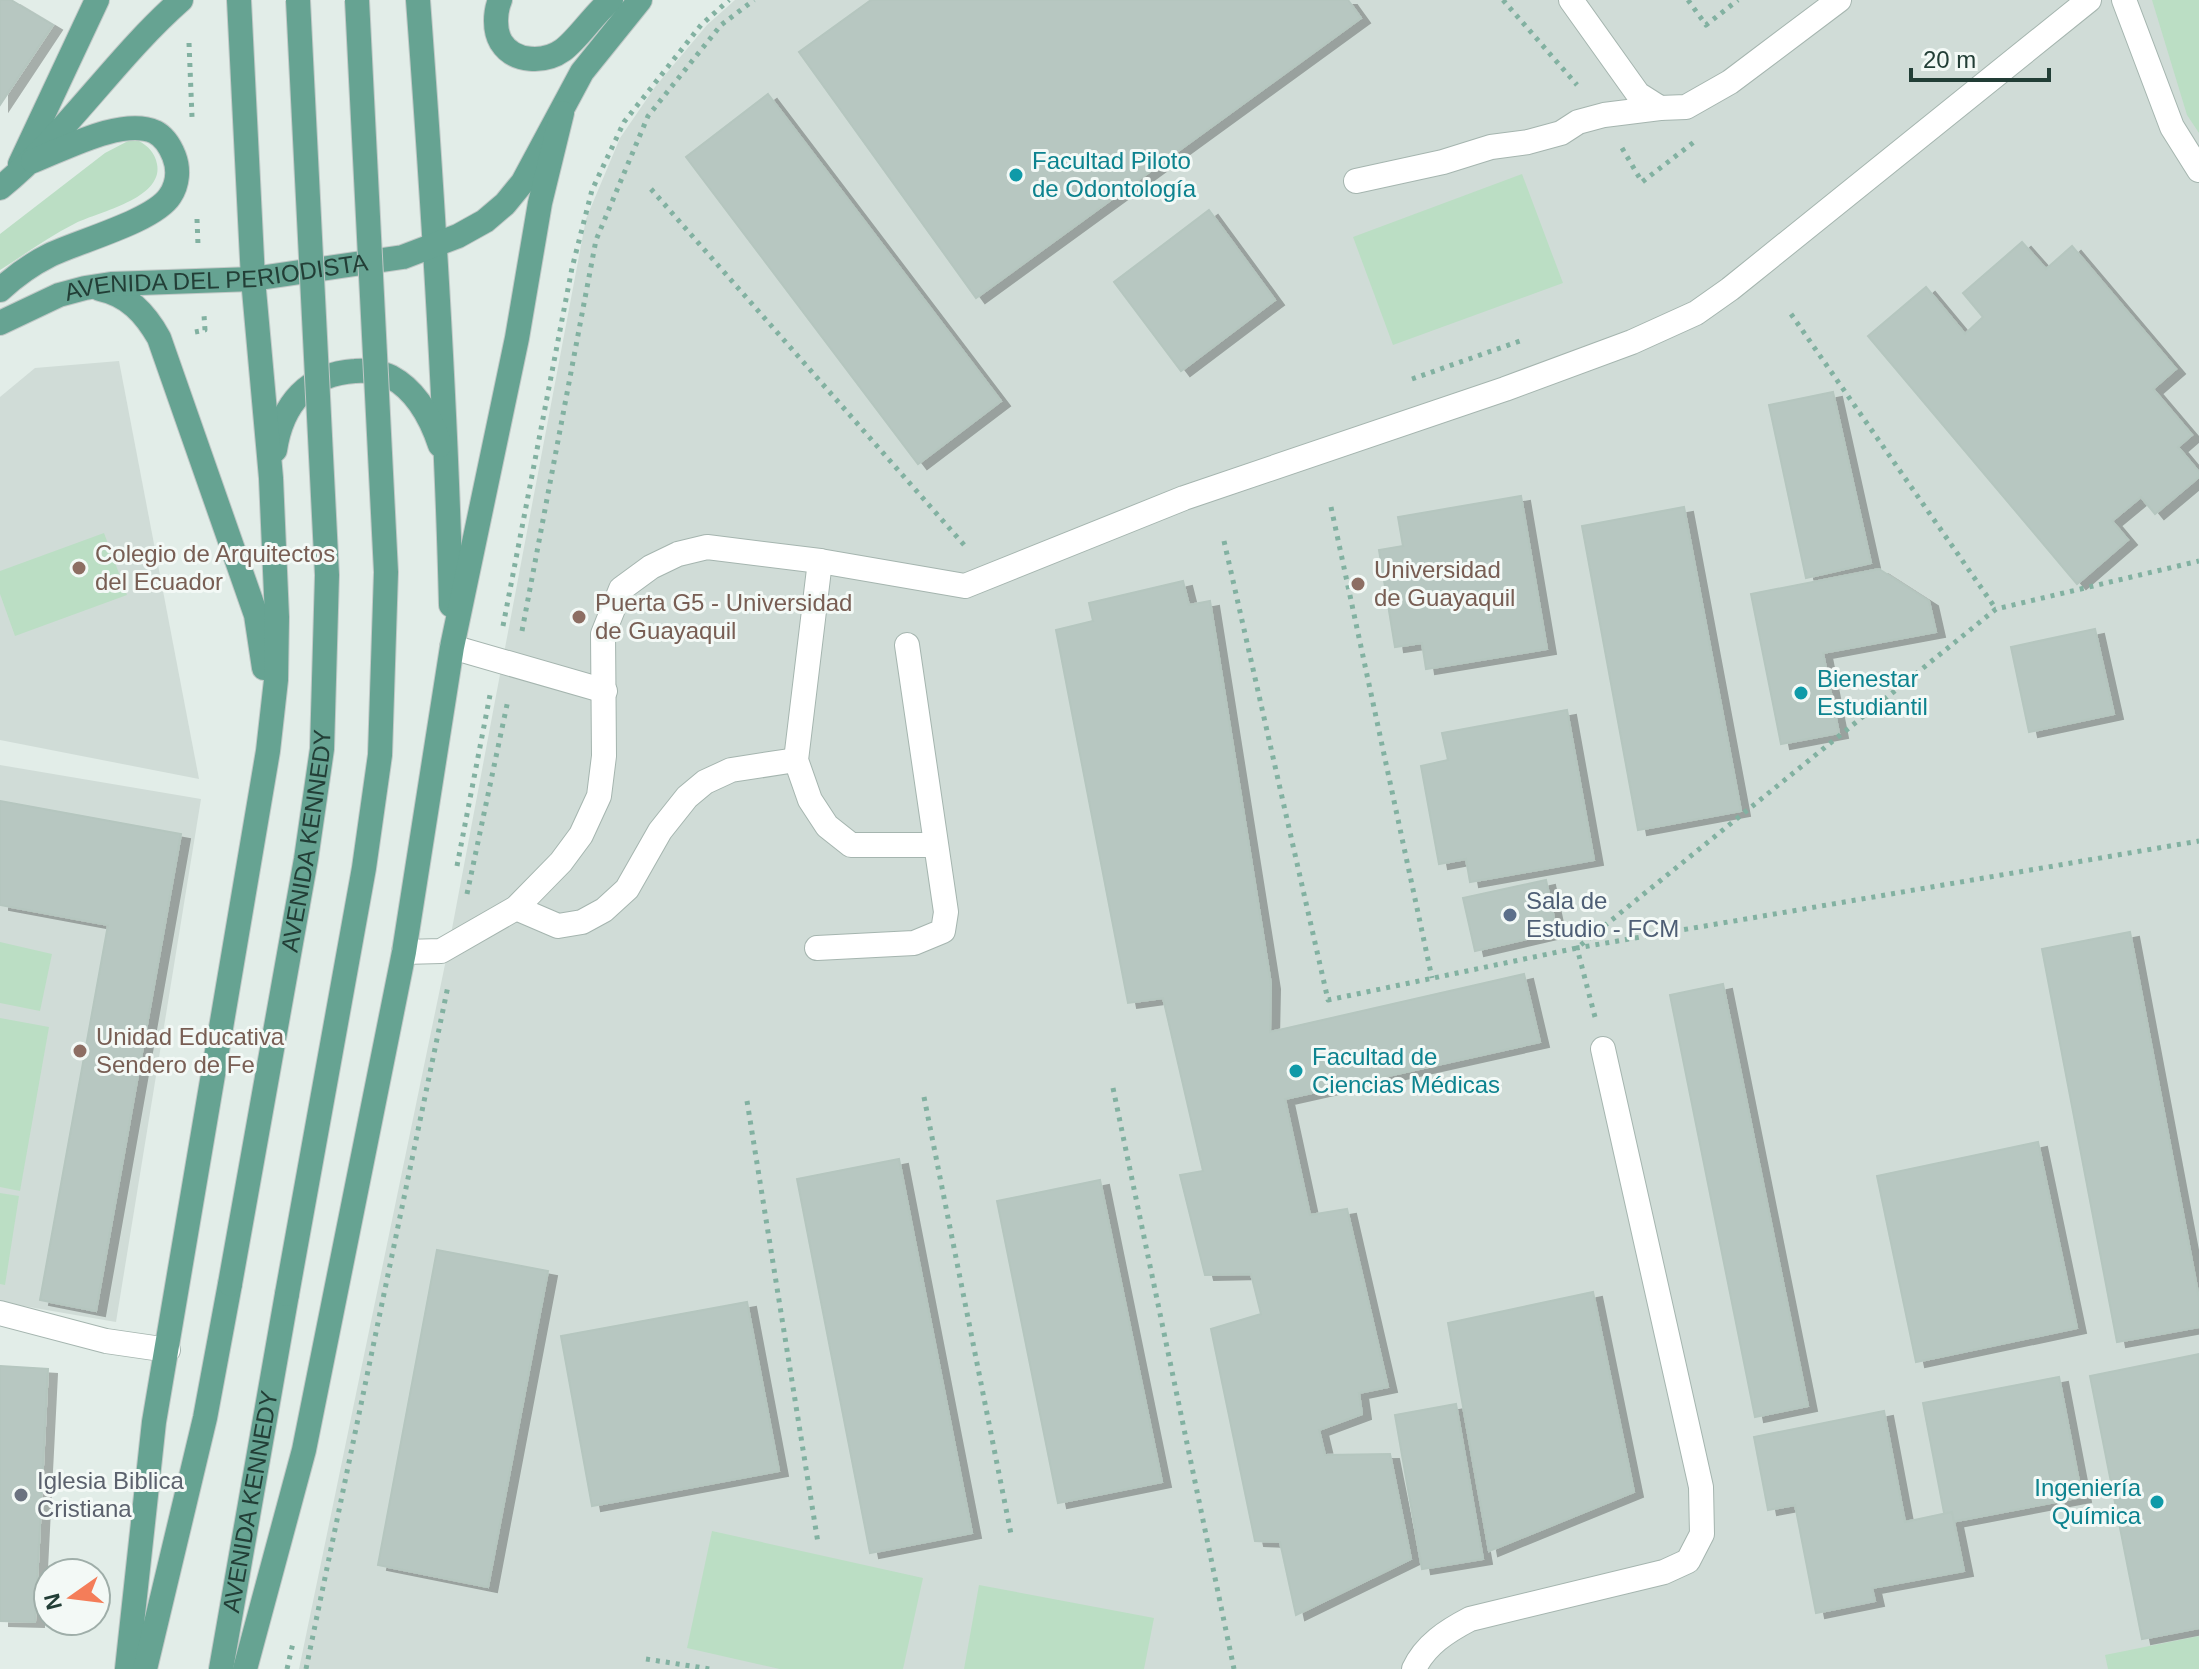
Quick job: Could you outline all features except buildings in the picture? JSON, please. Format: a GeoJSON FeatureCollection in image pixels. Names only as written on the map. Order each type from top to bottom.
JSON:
{"type":"FeatureCollection","features":[{"type":"Feature","properties":{"kind":"main road"},"geometry":{"type":"LineString","coordinates":[[6,183],[97,0]]}},
{"type":"Feature","properties":{"kind":"main road"},"geometry":{"type":"LineString","coordinates":[[6,183],[33,161],[155,23],[181,0]]}},
{"type":"Feature","properties":{"kind":"main road"},"geometry":{"type":"LineString","coordinates":[[127,1669],[154,1422],[268,751],[276,664],[271,478],[253,279],[239,0]]}},
{"type":"Feature","properties":{"kind":"main road","name":"AVENIDA KENNEDY"},"geometry":{"type":"LineString","coordinates":[[145,1669],[205,1418],[306,859],[322,749],[327,575],[298,0]]}},
{"type":"Feature","properties":{"kind":"main road","name":"AVENIDA KENNEDY"},"geometry":{"type":"LineString","coordinates":[[221,1669],[364,868],[381,741],[386,572],[357,0]]}},
{"type":"Feature","properties":{"kind":"main road"},"geometry":{"type":"LineString","coordinates":[[418,0],[448,471],[452,647]]}},
{"type":"Feature","properties":{"kind":"main road"},"geometry":{"type":"LineString","coordinates":[[500,0],[496,9],[501,41],[511,54],[527,59],[545,58],[563,50],[597,11],[611,0]]}},
{"type":"Feature","properties":{"kind":"main road"},"geometry":{"type":"LineString","coordinates":[[245,1669],[304,1450],[404,952],[452,647],[517,338],[540,203],[562,113],[582,72],[640,0]]}},
{"type":"Feature","properties":{"kind":"main road","name":"AVENIDA DEL PERIODISTA"},"geometry":{"type":"LineString","coordinates":[[0,323],[59,295],[85,288],[111,284],[253,279],[403,257],[436,247],[485,221],[505,204],[523,182],[562,113]]}},
{"type":"Feature","properties":{"kind":"main road"},"geometry":{"type":"LineString","coordinates":[[0,290],[17,275],[48,256],[147,215],[164,204],[172,194],[178,174],[175,158],[163,137],[141,129],[111,131],[33,161]]}},
{"type":"Feature","properties":{"kind":"main road"},"geometry":{"type":"LineString","coordinates":[[85,288],[121,295],[143,314],[159,338],[256,615],[267,694],[268,751]]}},
{"type":"Feature","properties":{"kind":"main road"},"geometry":{"type":"LineString","coordinates":[[271,478],[277,434],[296,397],[334,372],[363,371],[389,376],[407,389],[433,423],[448,471]]}},
{"type":"Feature","properties":{"kind":"lane"},"geometry":{"type":"LineString","coordinates":[[1571,0],[1638,94],[1660,108]]}},
{"type":"Feature","properties":{"kind":"lane"},"geometry":{"type":"LineString","coordinates":[[1356,181],[1443,162],[1491,147],[1528,142],[1561,133],[1578,122],[1604,115],[1686,107],[1730,82],[1839,0]]}},
{"type":"Feature","properties":{"kind":"lane"},"geometry":{"type":"LineString","coordinates":[[404,952],[441,951],[516,908],[561,862],[581,835],[599,796],[604,756],[603,634],[621,589],[651,567],[678,554],[707,547],[820,561],[965,586],[1184,498],[1505,389],[1675,325],[1730,289],[2089,0]]}},
{"type":"Feature","properties":{"kind":"lane"},"geometry":{"type":"LineString","coordinates":[[2124,0],[2172,127],[2199,170]]}},
{"type":"Feature","properties":{"kind":"lane"},"geometry":{"type":"LineString","coordinates":[[820,561],[796,760],[810,800],[827,826],[851,845],[935,845]]}},
{"type":"Feature","properties":{"kind":"lane"},"geometry":{"type":"LineString","coordinates":[[817,948],[914,943],[943,931],[946,912],[907,645]]}},
{"type":"Feature","properties":{"kind":"lane"},"geometry":{"type":"LineString","coordinates":[[452,647],[605,691]]}},
{"type":"Feature","properties":{"kind":"lane"},"geometry":{"type":"LineString","coordinates":[[516,908],[558,926],[582,922],[604,910],[627,889],[660,831],[687,797],[705,782],[731,770],[796,760]]}},
{"type":"Feature","properties":{"kind":"lane"},"geometry":{"type":"LineString","coordinates":[[1414,1669],[1421,1654],[1447,1631],[1470,1619],[1664,1572],[1688,1561],[1702,1534],[1701,1487],[1603,1049]]}},
{"type":"Feature","properties":{"kind":"lane"},"geometry":{"type":"LineString","coordinates":[[0,1313],[106,1341],[168,1350]]}},
{"type":"Feature","properties":{"kind":"path"},"geometry":{"type":"LineString","coordinates":[[456,874],[572,268],[592,190],[624,122],[701,25],[729,0]]}},
{"type":"Feature","properties":{"kind":"path"},"geometry":{"type":"LineString","coordinates":[[521,634],[596,240],[648,116],[721,25],[754,0]]}},
{"type":"Feature","properties":{"kind":"path"},"geometry":{"type":"LineString","coordinates":[[1688,0],[1706,25],[1738,0]]}},
{"type":"Feature","properties":{"kind":"path"},"geometry":{"type":"LineString","coordinates":[[651,189],[965,546],[979,540]]}},
{"type":"Feature","properties":{"kind":"path"},"geometry":{"type":"LineString","coordinates":[[1791,314],[1996,609]]}},
{"type":"Feature","properties":{"kind":"path"},"geometry":{"type":"LineString","coordinates":[[1406,381],[1526,340]]}},
{"type":"Feature","properties":{"kind":"path"},"geometry":{"type":"LineString","coordinates":[[1331,507],[1432,978]]}},
{"type":"Feature","properties":{"kind":"path"},"geometry":{"type":"LineString","coordinates":[[1224,541],[1328,1000],[1577,948],[2199,841]]}},
{"type":"Feature","properties":{"kind":"path"},"geometry":{"type":"LineString","coordinates":[[1577,948],[1996,609],[2199,561]]}},
{"type":"Feature","properties":{"kind":"path"},"geometry":{"type":"LineString","coordinates":[[467,896],[509,696]]}},
{"type":"Feature","properties":{"kind":"path"},"geometry":{"type":"LineString","coordinates":[[1577,948],[1603,1049]]}},
{"type":"Feature","properties":{"kind":"path"},"geometry":{"type":"LineString","coordinates":[[306,1669],[451,974]]}},
{"type":"Feature","properties":{"kind":"path"},"geometry":{"type":"LineString","coordinates":[[1113,1088],[1234,1669]]}},
{"type":"Feature","properties":{"kind":"path"},"geometry":{"type":"LineString","coordinates":[[924,1097],[1011,1534]]}},
{"type":"Feature","properties":{"kind":"path"},"geometry":{"type":"LineString","coordinates":[[747,1101],[818,1543]]}},
{"type":"Feature","properties":{"kind":"path"},"geometry":{"type":"LineString","coordinates":[[287,1669],[294,1639]]}},
{"type":"Feature","properties":{"kind":"path"},"geometry":{"type":"LineString","coordinates":[[646,1659],[710,1669]]}},
{"type":"Feature","properties":{"kind":"shaded area","name":"Universidad de Guayaquil"},"geometry":{"type":"Polygon","coordinates":[[[735,0],[2199,0],[2199,1669],[299,1669],[448,950],[586,219],[620,138],[655,87],[707,25],[735,0]]]}},
{"type":"Feature","properties":{"kind":"shaded area","name":"Colegio de Arquitectos del Ecuador"},"geometry":{"type":"Polygon","coordinates":[[[119,361],[199,779],[0,740],[0,397],[35,368],[119,361]]]}},
{"type":"Feature","properties":{"kind":"shaded area","name":"Unidad Educativa Sendero de Fe"},"geometry":{"type":"Polygon","coordinates":[[[0,765],[201,799],[116,1322],[0,1302],[0,765]]]}},
{"type":"Feature","properties":{"kind":"green space"},"geometry":{"type":"Polygon","coordinates":[[[2152,0],[2199,0],[2199,133],[2187,115],[2152,0]]]}},
{"type":"Feature","properties":{"kind":"green space"},"geometry":{"type":"Polygon","coordinates":[[[128,141],[139,141],[155,156],[156,176],[150,186],[127,203],[64,229],[0,270],[0,234],[105,153],[128,141]]]}},
{"type":"Feature","properties":{"kind":"green space"},"geometry":{"type":"Polygon","coordinates":[[[1522,174],[1563,283],[1393,345],[1353,237],[1522,174]]]}},
{"type":"Feature","properties":{"kind":"green space"},"geometry":{"type":"Polygon","coordinates":[[[104,533],[127,595],[15,636],[0,594],[0,571],[104,533]]]}},
{"type":"Feature","properties":{"kind":"green space"},"geometry":{"type":"Polygon","coordinates":[[[0,942],[52,954],[40,1011],[0,1003],[0,942]]]}},
{"type":"Feature","properties":{"kind":"green space"},"geometry":{"type":"Polygon","coordinates":[[[0,1018],[49,1027],[20,1191],[0,1187],[0,1018]]]}},
{"type":"Feature","properties":{"kind":"green space"},"geometry":{"type":"Polygon","coordinates":[[[0,1193],[19,1196],[5,1285],[0,1284],[0,1193]]]}},
{"type":"Feature","properties":{"kind":"green space"},"geometry":{"type":"Polygon","coordinates":[[[712,1531],[923,1578],[903,1669],[780,1669],[687,1648],[712,1531]]]}},
{"type":"Feature","properties":{"kind":"green space"},"geometry":{"type":"Polygon","coordinates":[[[979,1585],[1154,1618],[1144,1669],[964,1669],[979,1585]]]}},
{"type":"Feature","properties":{"kind":"green space"},"geometry":{"type":"Polygon","coordinates":[[[2199,1636],[2199,1669],[2108,1669],[2105,1655],[2199,1636]]]}},
{"type":"Feature","properties":{"kind":"place","name":"Facultad Piloto de Odontología"},"geometry":{"type":"Point","coordinates":[1016,175]}},
{"type":"Feature","properties":{"kind":"place","name":"Colegio de Arquitectos del Ecuador"},"geometry":{"type":"Point","coordinates":[79,568]}},
{"type":"Feature","properties":{"kind":"place","name":"Universidad de Guayaquil"},"geometry":{"type":"Point","coordinates":[1358,584]}},
{"type":"Feature","properties":{"kind":"place","name":"Puerta G5 - Universidad de Guayaquil"},"geometry":{"type":"Point","coordinates":[579,617]}},
{"type":"Feature","properties":{"kind":"place","name":"Bienestar Estudiantil"},"geometry":{"type":"Point","coordinates":[1801,693]}},
{"type":"Feature","properties":{"kind":"place","name":"Sala de Estudio - FCM"},"geometry":{"type":"Point","coordinates":[1510,915]}},
{"type":"Feature","properties":{"kind":"place","name":"Unidad Educativa Sendero de Fe"},"geometry":{"type":"Point","coordinates":[80,1051]}},
{"type":"Feature","properties":{"kind":"place","name":"Facultad de Ciencias Médicas"},"geometry":{"type":"Point","coordinates":[1296,1071]}},
{"type":"Feature","properties":{"kind":"place","name":"Iglesia Biblica Cristiana"},"geometry":{"type":"Point","coordinates":[21,1495]}},
{"type":"Feature","properties":{"kind":"place","name":"Ingeniería Química"},"geometry":{"type":"Point","coordinates":[2157,1502]}}]}
